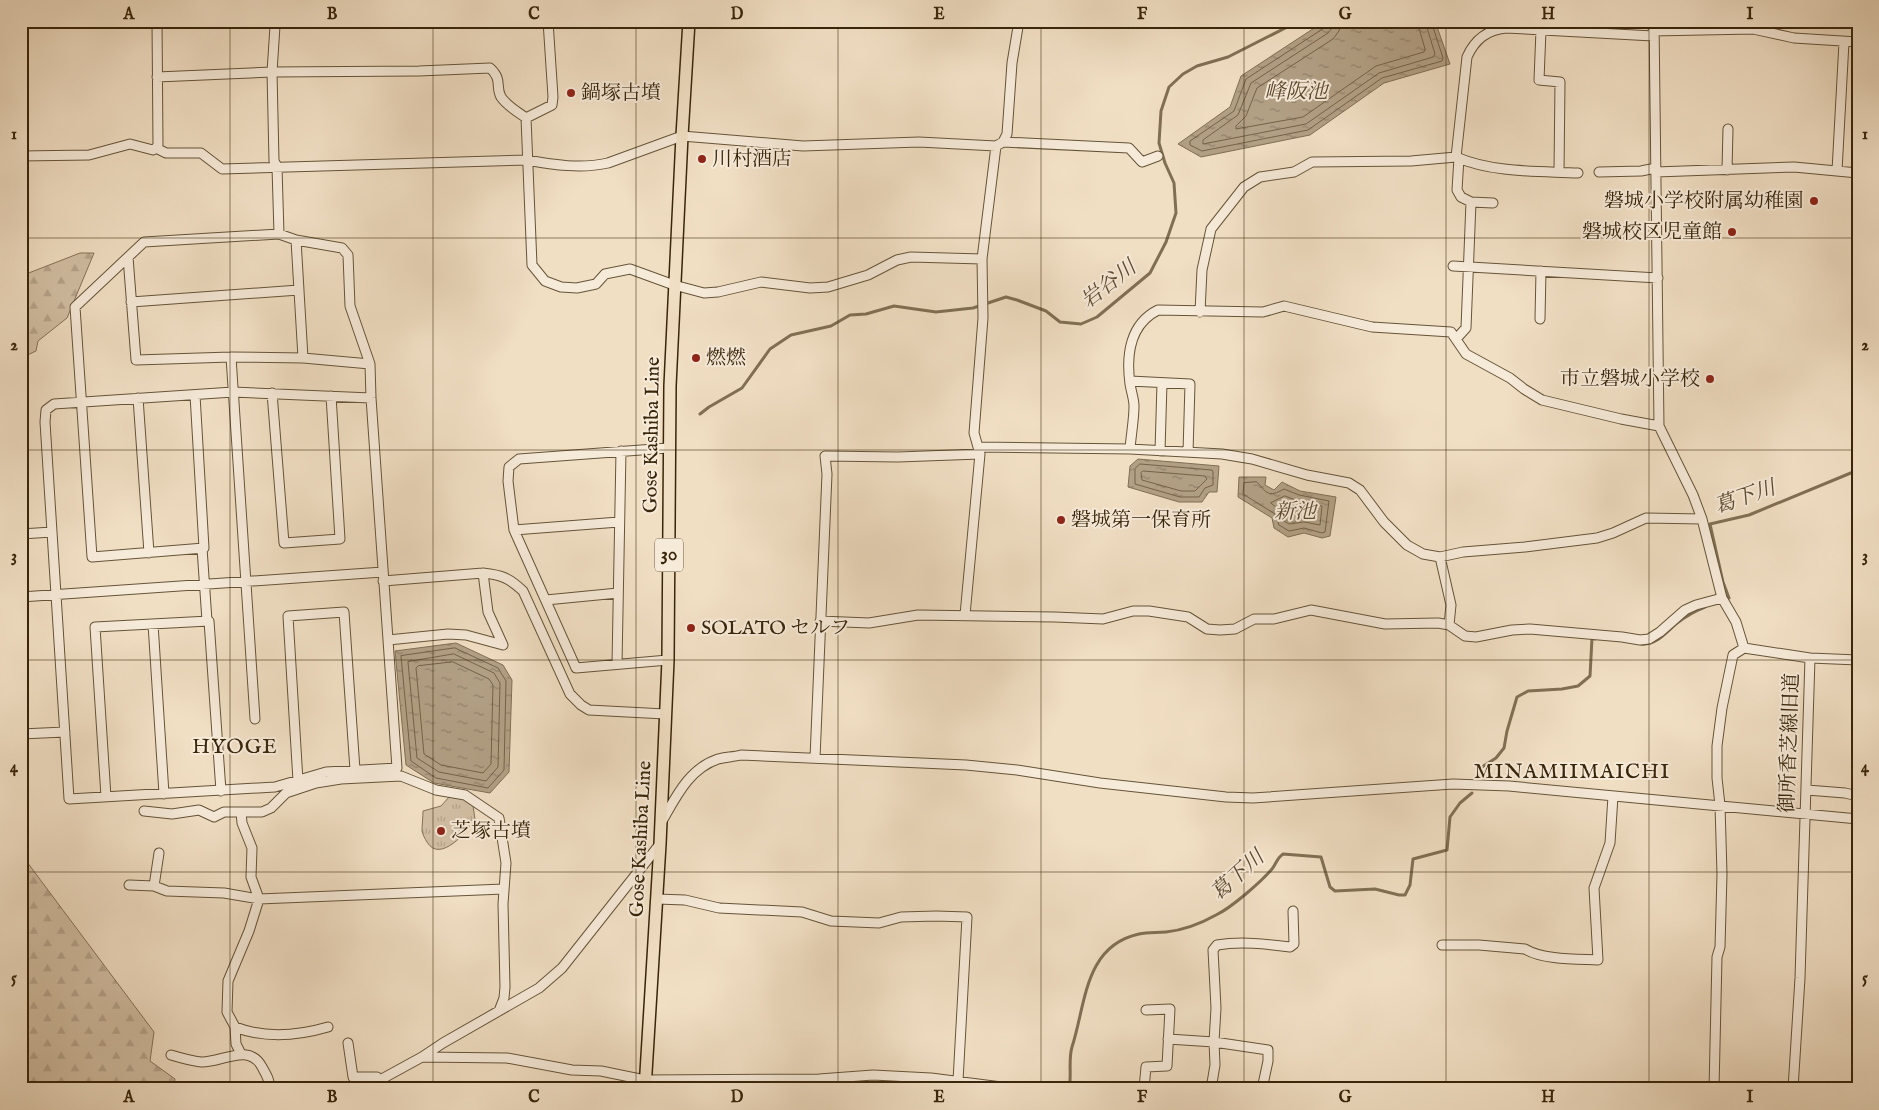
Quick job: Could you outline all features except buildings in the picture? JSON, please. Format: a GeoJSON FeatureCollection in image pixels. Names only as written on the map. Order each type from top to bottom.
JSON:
{"type":"FeatureCollection","features":[{"type":"Feature","properties":{"kind":"main road","name":"Gose Kashiba Line"},"geometry":{"type":"LineString","coordinates":[[645,1084],[657,900],[668,660],[668,448],[674,285],[689,21]]}},
{"type":"Feature","properties":{"kind":"street"},"geometry":{"type":"LineString","coordinates":[[156,21],[158,144],[156,148]]}},
{"type":"Feature","properties":{"kind":"street"},"geometry":{"type":"LineString","coordinates":[[278,21],[275,26],[272,72],[274,161],[277,167],[279,234]]}},
{"type":"Feature","properties":{"kind":"street"},"geometry":{"type":"LineString","coordinates":[[526,118],[552,105],[548,21]]}},
{"type":"Feature","properties":{"kind":"street"},"geometry":{"type":"LineString","coordinates":[[966,615],[979,451],[974,433],[983,318],[982,259],[1000,144],[1007,134],[1012,63],[1018,21]]}},
{"type":"Feature","properties":{"kind":"street"},"geometry":{"type":"LineString","coordinates":[[1654,21],[1659,426],[1693,494],[1702,520],[1722,598],[1736,622],[1744,648],[1733,655],[1722,708],[1718,746],[1716,778],[1720,805],[1722,883],[1720,947],[1717,957],[1714,1089]]}},
{"type":"Feature","properties":{"kind":"street"},"geometry":{"type":"LineString","coordinates":[[1492,203],[1471,202],[1461,198],[1457,190],[1467,57],[1482,35],[1494,29],[1506,24],[1541,30],[1653,33],[1753,30],[1794,38],[1858,42]]}},
{"type":"Feature","properties":{"kind":"street"},"geometry":{"type":"LineString","coordinates":[[1541,30],[1539,80],[1560,82],[1559,172]]}},
{"type":"Feature","properties":{"kind":"street"},"geometry":{"type":"LineString","coordinates":[[1837,171],[1844,42]]}},
{"type":"Feature","properties":{"kind":"street"},"geometry":{"type":"LineString","coordinates":[[157,77],[272,72],[419,71],[490,68],[498,74],[500,97],[511,108],[526,118]]}},
{"type":"Feature","properties":{"kind":"street"},"geometry":{"type":"LineString","coordinates":[[526,118],[532,265],[546,281],[561,287],[577,288],[596,284],[605,274],[630,269],[674,285],[704,293],[718,292],[760,282],[810,288],[828,286],[868,275],[897,260],[911,257],[982,259]]}},
{"type":"Feature","properties":{"kind":"street"},"geometry":{"type":"LineString","coordinates":[[1727,170],[1728,129]]}},
{"type":"Feature","properties":{"kind":"street"},"geometry":{"type":"LineString","coordinates":[[21,156],[89,155],[130,144],[153,150],[156,148],[166,154],[201,153],[222,169],[527,160],[562,166],[598,165],[682,136],[803,146],[919,142],[1129,148],[1142,162],[1158,156]]}},
{"type":"Feature","properties":{"kind":"street"},"geometry":{"type":"LineString","coordinates":[[1200,312],[1202,270],[1211,229],[1244,187],[1260,176],[1294,172],[1312,162],[1410,161],[1458,158],[1472,164],[1500,168],[1578,173]]}},
{"type":"Feature","properties":{"kind":"street"},"geometry":{"type":"LineString","coordinates":[[1599,172],[1794,167],[1858,173]]}},
{"type":"Feature","properties":{"kind":"street"},"geometry":{"type":"LineString","coordinates":[[1456,339],[1466,328],[1471,202]]}},
{"type":"Feature","properties":{"kind":"street"},"geometry":{"type":"LineString","coordinates":[[202,548],[92,557],[80,402],[74,307],[144,242],[279,234],[296,240],[342,248],[348,255],[350,306],[370,364],[397,768],[326,772],[275,787],[69,799],[45,422],[46,410],[54,404],[80,402],[138,398],[195,395],[233,392],[371,398]]}},
{"type":"Feature","properties":{"kind":"street"},"geometry":{"type":"LineString","coordinates":[[296,240],[303,358]]}},
{"type":"Feature","properties":{"kind":"street"},"geometry":{"type":"LineString","coordinates":[[128,257],[136,360],[231,357],[303,358],[370,364]]}},
{"type":"Feature","properties":{"kind":"street"},"geometry":{"type":"LineString","coordinates":[[1453,266],[1658,278]]}},
{"type":"Feature","properties":{"kind":"street"},"geometry":{"type":"LineString","coordinates":[[1540,319],[1541,271]]}},
{"type":"Feature","properties":{"kind":"street"},"geometry":{"type":"LineString","coordinates":[[131,302],[299,290]]}},
{"type":"Feature","properties":{"kind":"street"},"geometry":{"type":"LineString","coordinates":[[1130,449],[1134,406],[1129,358],[1132,339],[1139,324],[1147,315],[1158,310],[1263,312],[1284,306],[1372,328],[1451,332],[1466,354],[1510,378],[1542,400],[1659,426]]}},
{"type":"Feature","properties":{"kind":"street"},"geometry":{"type":"LineString","coordinates":[[231,357],[255,719]]}},
{"type":"Feature","properties":{"kind":"street"},"geometry":{"type":"LineString","coordinates":[[1130,381],[1190,384],[1188,452]]}},
{"type":"Feature","properties":{"kind":"street"},"geometry":{"type":"LineString","coordinates":[[1160,451],[1162,383]]}},
{"type":"Feature","properties":{"kind":"street"},"geometry":{"type":"LineString","coordinates":[[272,393],[284,543],[340,539],[330,396]]}},
{"type":"Feature","properties":{"kind":"street"},"geometry":{"type":"LineString","coordinates":[[195,395],[204,548],[202,548],[221,791]]}},
{"type":"Feature","properties":{"kind":"street"},"geometry":{"type":"LineString","coordinates":[[138,398],[149,552]]}},
{"type":"Feature","properties":{"kind":"street"},"geometry":{"type":"LineString","coordinates":[[668,448],[518,459],[509,467],[508,474],[514,530],[576,668],[668,660]]}},
{"type":"Feature","properties":{"kind":"street"},"geometry":{"type":"LineString","coordinates":[[815,758],[826,474],[825,456],[898,458],[979,451],[1130,449],[1222,454],[1252,459],[1307,475],[1349,483],[1360,490],[1384,522],[1407,545],[1423,554],[1440,557],[1463,552],[1597,538],[1646,518],[1702,520]]}},
{"type":"Feature","properties":{"kind":"street"},"geometry":{"type":"LineString","coordinates":[[617,664],[621,451]]}},
{"type":"Feature","properties":{"kind":"street"},"geometry":{"type":"LineString","coordinates":[[514,530],[620,522]]}},
{"type":"Feature","properties":{"kind":"street"},"geometry":{"type":"LineString","coordinates":[[21,534],[52,532]]}},
{"type":"Feature","properties":{"kind":"street"},"geometry":{"type":"LineString","coordinates":[[1440,557],[1451,605],[1449,625]]}},
{"type":"Feature","properties":{"kind":"street"},"geometry":{"type":"LineString","coordinates":[[388,640],[448,634],[466,635],[503,645],[488,612],[483,572]]}},
{"type":"Feature","properties":{"kind":"street"},"geometry":{"type":"LineString","coordinates":[[21,597],[246,581],[483,572],[498,574],[510,580],[523,591],[570,694],[581,705],[589,710],[665,714]]}},
{"type":"Feature","properties":{"kind":"street"},"geometry":{"type":"LineString","coordinates":[[546,600],[618,593]]}},
{"type":"Feature","properties":{"kind":"street"},"geometry":{"type":"LineString","coordinates":[[820,621],[869,622],[918,615],[1103,619],[1133,611],[1149,611],[1188,617],[1207,629],[1220,630],[1235,629],[1254,619],[1274,619],[1310,610],[1385,624],[1438,623],[1449,625],[1465,636],[1476,637],[1512,630],[1530,629],[1640,640],[1660,632],[1686,610],[1696,605],[1722,598]]}},
{"type":"Feature","properties":{"kind":"street"},"geometry":{"type":"LineString","coordinates":[[298,781],[288,616],[344,612],[354,770]]}},
{"type":"Feature","properties":{"kind":"street"},"geometry":{"type":"LineString","coordinates":[[106,798],[95,627],[207,621]]}},
{"type":"Feature","properties":{"kind":"street"},"geometry":{"type":"LineString","coordinates":[[153,624],[164,794]]}},
{"type":"Feature","properties":{"kind":"street","name":"御所香芝線旧道"},"geometry":{"type":"LineString","coordinates":[[1744,648],[1810,658],[1800,978],[1793,1089]]}},
{"type":"Feature","properties":{"kind":"street"},"geometry":{"type":"LineString","coordinates":[[1810,658],[1858,660]]}},
{"type":"Feature","properties":{"kind":"street"},"geometry":{"type":"LineString","coordinates":[[21,734],[65,732]]}},
{"type":"Feature","properties":{"kind":"street"},"geometry":{"type":"LineString","coordinates":[[661,824],[684,783],[701,768],[717,760],[741,755],[966,765],[1017,770],[1100,784],[1226,797],[1254,798],[1453,784],[1509,786],[1720,805],[1806,816],[1858,819]]}},
{"type":"Feature","properties":{"kind":"street"},"geometry":{"type":"LineString","coordinates":[[144,810],[172,814],[198,810],[214,817],[224,812],[262,812],[271,808],[286,792],[316,783],[341,779],[401,776],[436,790],[465,795],[499,818],[506,863],[504,889],[504,998],[499,1011]]}},
{"type":"Feature","properties":{"kind":"street"},"geometry":{"type":"LineString","coordinates":[[1807,790],[1858,796]]}},
{"type":"Feature","properties":{"kind":"street"},"geometry":{"type":"LineString","coordinates":[[1442,945],[1479,945],[1525,949],[1531,953],[1598,960],[1594,888],[1610,843],[1613,796]]}},
{"type":"Feature","properties":{"kind":"street"},"geometry":{"type":"LineString","coordinates":[[241,812],[242,823],[252,848],[251,877],[259,899],[249,931],[228,981],[227,1012],[235,1027],[236,1044],[241,1054]]}},
{"type":"Feature","properties":{"kind":"street"},"geometry":{"type":"LineString","coordinates":[[348,1043],[353,1077],[376,1077],[381,1084],[443,1043],[539,988],[562,968],[660,844]]}},
{"type":"Feature","properties":{"kind":"street"},"geometry":{"type":"LineString","coordinates":[[154,886],[159,853]]}},
{"type":"Feature","properties":{"kind":"street"},"geometry":{"type":"LineString","coordinates":[[129,885],[154,886],[167,891],[224,894],[259,899],[504,889]]}},
{"type":"Feature","properties":{"kind":"street"},"geometry":{"type":"LineString","coordinates":[[657,900],[685,900],[719,908],[802,912],[831,921],[879,923],[901,917],[936,916],[967,918],[958,1081]]}},
{"type":"Feature","properties":{"kind":"street"},"geometry":{"type":"LineString","coordinates":[[1211,1089],[1215,1065],[1216,1008],[1213,950],[1217,945],[1224,944],[1262,943],[1290,947],[1294,944],[1292,911]]}},
{"type":"Feature","properties":{"kind":"street"},"geometry":{"type":"LineString","coordinates":[[1144,1089],[1146,1067],[1167,1066],[1170,1009],[1146,1010]]}},
{"type":"Feature","properties":{"kind":"street"},"geometry":{"type":"LineString","coordinates":[[235,1027],[247,1031],[274,1035],[295,1035],[328,1026]]}},
{"type":"Feature","properties":{"kind":"street"},"geometry":{"type":"LineString","coordinates":[[1168,1040],[1214,1042],[1268,1050],[1268,1061],[1262,1089]]}},
{"type":"Feature","properties":{"kind":"street"},"geometry":{"type":"LineString","coordinates":[[171,1055],[202,1062],[241,1054],[260,1062],[270,1082],[270,1089]]}},
{"type":"Feature","properties":{"kind":"street"},"geometry":{"type":"LineString","coordinates":[[422,1057],[507,1058],[572,1070],[600,1071],[645,1084],[819,1079],[873,1075],[958,1081],[1018,1089]]}},
{"type":"Feature","properties":{"kind":"green space"},"geometry":{"type":"Polygon","coordinates":[[[80,253],[94,253],[67,318],[38,341],[36,351],[21,358],[21,276],[80,253]]]}},
{"type":"Feature","properties":{"kind":"green space"},"geometry":{"type":"Polygon","coordinates":[[[450,796],[460,797],[473,806],[475,819],[460,837],[446,848],[433,848],[423,835],[423,811],[441,806],[450,796]]]}},
{"type":"Feature","properties":{"kind":"green space"},"geometry":{"type":"Polygon","coordinates":[[[21,854],[154,1032],[150,1061],[175,1079],[174,1089],[21,1089],[21,854]]]}},
{"type":"Feature","properties":{"kind":"water","name":"峰阪池"},"geometry":{"type":"Polygon","coordinates":[[[1325,21],[1435,21],[1450,64],[1384,83],[1310,135],[1201,157],[1178,144],[1230,107],[1241,76],[1325,21]]]}},
{"type":"Feature","properties":{"kind":"water"},"geometry":{"type":"Polygon","coordinates":[[[1138,459],[1219,466],[1217,492],[1209,492],[1202,502],[1179,502],[1128,487],[1130,466],[1138,459]]]}},
{"type":"Feature","properties":{"kind":"water","name":"新池"},"geometry":{"type":"Polygon","coordinates":[[[1239,477],[1266,477],[1265,485],[1274,490],[1282,482],[1300,491],[1336,497],[1330,536],[1322,538],[1304,533],[1288,537],[1274,528],[1272,518],[1238,497],[1239,477]]]}},
{"type":"Feature","properties":{"kind":"water"},"geometry":{"type":"Polygon","coordinates":[[[456,643],[503,665],[512,680],[509,772],[490,793],[434,783],[406,765],[395,651],[456,643]]]}},
{"type":"Feature","properties":{"kind":"waterway","name":"岩谷川"},"geometry":{"type":"LineString","coordinates":[[700,414],[742,388],[770,349],[791,335],[831,326],[850,315],[866,314],[894,306],[936,312],[973,308],[1006,297],[1046,311],[1060,322],[1081,324],[1097,317],[1150,273],[1166,242],[1176,213],[1174,183],[1159,143],[1161,111],[1169,87],[1183,74],[1197,66],[1228,57],[1299,21]]}},
{"type":"Feature","properties":{"kind":"waterway","name":"葛下川"},"geometry":{"type":"LineString","coordinates":[[1729,598],[1723,582],[1710,524],[1749,515],[1858,470]]}},
{"type":"Feature","properties":{"kind":"waterway","name":"葛下川"},"geometry":{"type":"LineString","coordinates":[[1641,644],[1656,641],[1684,618],[1705,607]]}},
{"type":"Feature","properties":{"kind":"waterway","name":"葛下川"},"geometry":{"type":"LineString","coordinates":[[1478,777],[1482,767],[1496,758],[1504,748],[1517,697],[1528,691],[1578,686],[1590,676],[1592,638],[1595,639]]}},
{"type":"Feature","properties":{"kind":"waterway","name":"葛下川"},"geometry":{"type":"LineString","coordinates":[[1069,1089],[1071,1052],[1085,996],[1097,964],[1107,951],[1121,941],[1139,934],[1179,930],[1222,912],[1272,869],[1283,854],[1321,857],[1330,887],[1335,891],[1375,889],[1405,895],[1410,885],[1413,859],[1447,850],[1450,817],[1460,803],[1472,793]]}},
{"type":"Feature","properties":{"kind":"place","name":"鍋塚古墳"},"geometry":{"type":"Point","coordinates":[571,93]}},
{"type":"Feature","properties":{"kind":"place","name":"川村酒店"},"geometry":{"type":"Point","coordinates":[702,159]}},
{"type":"Feature","properties":{"kind":"place","name":"磐城小学校附属幼稚園"},"geometry":{"type":"Point","coordinates":[1814,201]}},
{"type":"Feature","properties":{"kind":"place","name":"磐城校区児童館"},"geometry":{"type":"Point","coordinates":[1732,232]}},
{"type":"Feature","properties":{"kind":"place","name":"燃燃"},"geometry":{"type":"Point","coordinates":[696,358]}},
{"type":"Feature","properties":{"kind":"place","name":"市立磐城小学校"},"geometry":{"type":"Point","coordinates":[1710,379]}},
{"type":"Feature","properties":{"kind":"place","name":"磐城第一保育所"},"geometry":{"type":"Point","coordinates":[1061,520]}},
{"type":"Feature","properties":{"kind":"place","name":"SOLATO セルフ"},"geometry":{"type":"Point","coordinates":[691,628]}},
{"type":"Feature","properties":{"kind":"place","name":"芝塚古墳"},"geometry":{"type":"Point","coordinates":[441,831]}},
{"type":"Feature","properties":{"kind":"district","name":"HYOGE"},"geometry":{"type":"Point","coordinates":[235,747]}},
{"type":"Feature","properties":{"kind":"district","name":"MINAMIIMAICHI"},"geometry":{"type":"Point","coordinates":[1572,772]}}]}
